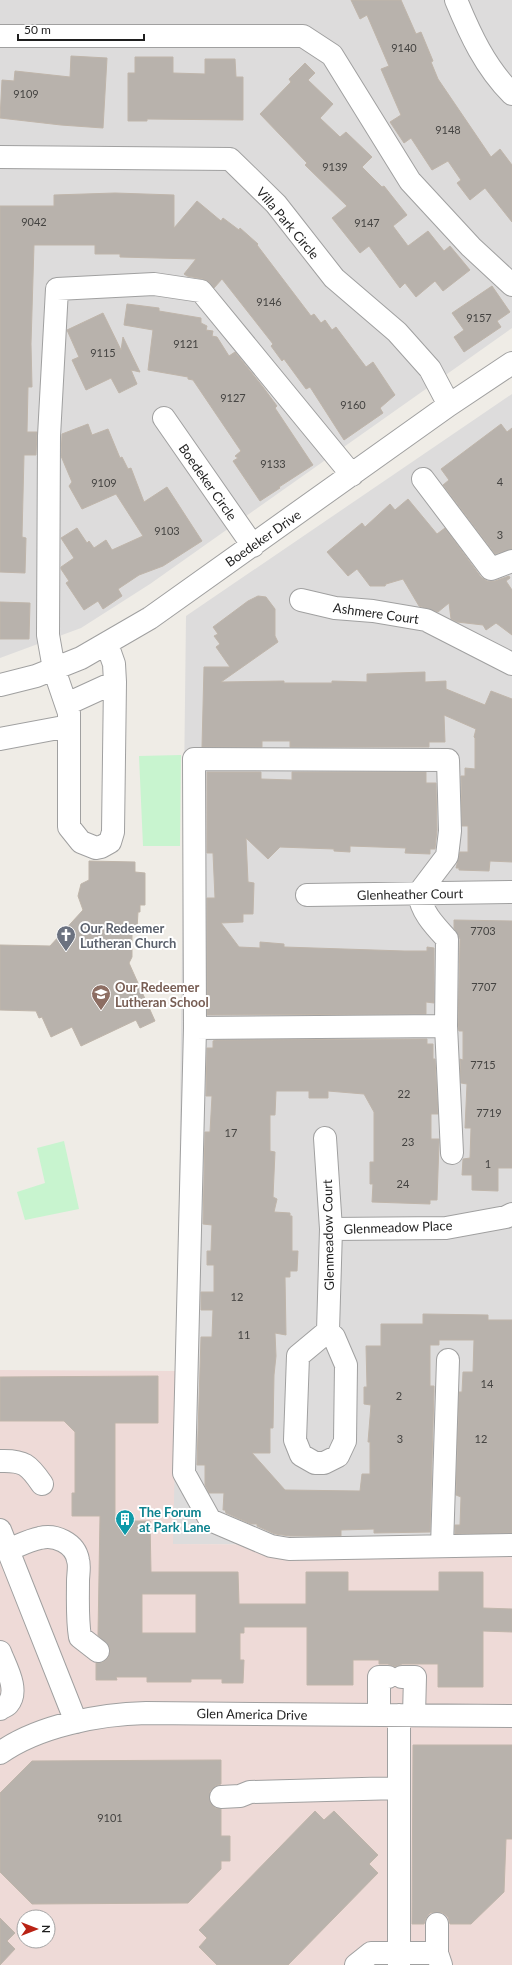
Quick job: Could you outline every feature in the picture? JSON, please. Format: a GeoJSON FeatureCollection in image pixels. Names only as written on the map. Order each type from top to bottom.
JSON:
{"type":"FeatureCollection","features":[{"type":"Feature","properties":{"kind":"street"},"geometry":{"type":"LineString","coordinates":[[456,0],[470,34],[485,61],[500,82],[512,94]]}},
{"type":"Feature","properties":{"kind":"street"},"geometry":{"type":"LineString","coordinates":[[0,36],[303,36],[332,55],[410,181],[471,247],[512,285]]}},
{"type":"Feature","properties":{"kind":"street","name":"Villa Park Circle"},"geometry":{"type":"LineString","coordinates":[[0,157],[230,159],[276,204],[334,278],[397,332],[430,369],[449,405]]}},
{"type":"Feature","properties":{"kind":"street"},"geometry":{"type":"LineString","coordinates":[[107,644],[114,664],[115,682],[113,832],[110,842],[96,848],[81,842],[69,827],[69,713],[54,669],[48,635],[49,436],[57,289],[154,284],[201,291],[352,475]]}},
{"type":"Feature","properties":{"kind":"street","name":"Boedeker Drive"},"geometry":{"type":"LineString","coordinates":[[0,685],[54,669],[81,658],[150,618],[449,405],[512,364]]}},
{"type":"Feature","properties":{"kind":"street","name":"Boedeker Circle"},"geometry":{"type":"LineString","coordinates":[[164,418],[253,546]]}},
{"type":"Feature","properties":{"kind":"street"},"geometry":{"type":"LineString","coordinates":[[423,480],[491,568],[512,561]]}},
{"type":"Feature","properties":{"kind":"street","name":"Ashmere Court"},"geometry":{"type":"LineString","coordinates":[[301,600],[335,608],[373,611],[426,620],[512,664]]}},
{"type":"Feature","properties":{"kind":"street"},"geometry":{"type":"LineString","coordinates":[[67,704],[115,682]]}},
{"type":"Feature","properties":{"kind":"street"},"geometry":{"type":"LineString","coordinates":[[0,739],[69,726]]}},
{"type":"Feature","properties":{"kind":"street"},"geometry":{"type":"LineString","coordinates":[[452,1153],[446,1026],[447,940],[437,931],[420,903],[419,893],[447,856],[450,831],[448,760],[194,759],[195,1028],[184,1474],[210,1520],[271,1546],[289,1549],[512,1546]]}},
{"type":"Feature","properties":{"kind":"street","name":"Glenheather Court"},"geometry":{"type":"LineString","coordinates":[[308,895],[512,892]]}},
{"type":"Feature","properties":{"kind":"street"},"geometry":{"type":"LineString","coordinates":[[195,1028],[446,1026]]}},
{"type":"Feature","properties":{"kind":"street","name":"Glenmeadow Court"},"geometry":{"type":"LineString","coordinates":[[325,1138],[331,1229],[328,1331]]}},
{"type":"Feature","properties":{"kind":"street","name":"Glenmeadow Place"},"geometry":{"type":"LineString","coordinates":[[331,1229],[446,1228],[510,1221]]}},
{"type":"Feature","properties":{"kind":"street"},"geometry":{"type":"LineString","coordinates":[[328,1331],[334,1336],[346,1365],[345,1441],[343,1449],[335,1458],[324,1463],[315,1463],[301,1455],[295,1440],[298,1356],[328,1331]]}},
{"type":"Feature","properties":{"kind":"street"},"geometry":{"type":"LineString","coordinates":[[442,1546],[448,1360]]}},
{"type":"Feature","properties":{"kind":"street"},"geometry":{"type":"LineString","coordinates":[[0,1461],[13,1461],[31,1467],[42,1484]]}},
{"type":"Feature","properties":{"kind":"street"},"geometry":{"type":"LineString","coordinates":[[0,1530],[76,1722]]}},
{"type":"Feature","properties":{"kind":"street"},"geometry":{"type":"LineString","coordinates":[[8,1550],[39,1538],[58,1538],[66,1542],[73,1550],[78,1560],[78,1624],[80,1637],[98,1651]]}},
{"type":"Feature","properties":{"kind":"street"},"geometry":{"type":"LineString","coordinates":[[0,1652],[12,1682],[12,1694],[8,1704],[0,1709]]}},
{"type":"Feature","properties":{"kind":"street"},"geometry":{"type":"LineString","coordinates":[[398,1715],[379,1677],[415,1677],[398,1715],[399,1959]]}},
{"type":"Feature","properties":{"kind":"street","name":"Glen America Drive"},"geometry":{"type":"LineString","coordinates":[[0,1753],[29,1737],[76,1722],[116,1714],[512,1716]]}},
{"type":"Feature","properties":{"kind":"street"},"geometry":{"type":"LineString","coordinates":[[221,1791],[239,1786],[250,1792],[399,1788]]}},
{"type":"Feature","properties":{"kind":"street"},"geometry":{"type":"LineString","coordinates":[[356,1965],[371,1954],[399,1959],[439,1959],[437,1924]]}},
{"type":"Feature","properties":{"kind":"shaded area"},"geometry":{"type":"Polygon","coordinates":[[[0,0],[512,0],[512,328],[150,584],[81,628],[0,658],[0,0]]]}},
{"type":"Feature","properties":{"kind":"shaded area"},"geometry":{"type":"Polygon","coordinates":[[[512,394],[512,1546],[172,1544],[177,1371],[186,616],[512,394]]]}},
{"type":"Feature","properties":{"kind":"shaded area"},"geometry":{"type":"Polygon","coordinates":[[[0,1370],[177,1371],[173,1544],[512,1546],[512,1965],[0,1965],[0,1370]]]}},
{"type":"Feature","properties":{"kind":"green space"},"geometry":{"type":"Polygon","coordinates":[[[181,755],[180,846],[143,846],[139,756],[181,755]]]}},
{"type":"Feature","properties":{"kind":"green space"},"geometry":{"type":"Polygon","coordinates":[[[64,1141],[79,1209],[25,1220],[17,1192],[45,1183],[37,1148],[64,1141]]]}},
{"type":"Feature","properties":{"kind":"building"},"geometry":{"type":"Polygon","coordinates":[[[351,0],[401,0],[416,34],[421,32],[433,61],[431,62],[438,79],[491,157],[500,149],[512,165],[512,222],[485,188],[470,200],[457,183],[461,180],[448,161],[432,170],[411,138],[404,143],[390,122],[401,115],[381,69],[389,66],[367,15],[360,19],[351,0]]]}},
{"type":"Feature","properties":{"kind":"building"},"geometry":{"type":"Polygon","coordinates":[[[71,56],[107,58],[103,128],[0,118],[2,80],[14,81],[15,71],[70,77],[71,56]]]}},
{"type":"Feature","properties":{"kind":"building"},"geometry":{"type":"Polygon","coordinates":[[[135,57],[173,57],[173,73],[205,74],[205,59],[235,59],[236,77],[243,77],[243,120],[147,119],[147,121],[128,121],[128,73],[135,73],[135,57]]]}},
{"type":"Feature","properties":{"kind":"building"},"geometry":{"type":"Polygon","coordinates":[[[305,63],[315,73],[308,80],[333,104],[320,118],[340,137],[346,132],[372,157],[362,167],[382,187],[384,186],[407,215],[393,226],[408,246],[428,231],[444,251],[450,246],[470,270],[443,291],[435,281],[416,297],[405,283],[400,288],[369,246],[360,253],[332,218],[347,206],[305,165],[307,163],[260,114],[291,82],[289,79],[305,63]]]}},
{"type":"Feature","properties":{"kind":"building"},"geometry":{"type":"Polygon","coordinates":[[[115,193],[174,195],[174,228],[197,201],[221,221],[223,218],[239,230],[240,228],[258,244],[257,245],[311,316],[314,314],[321,323],[325,320],[332,330],[336,327],[366,367],[373,362],[395,395],[380,408],[383,413],[344,440],[310,387],[306,389],[284,359],[282,361],[271,346],[273,344],[222,279],[214,288],[203,279],[184,274],[196,259],[120,257],[120,254],[95,254],[95,245],[34,245],[31,344],[32,387],[28,387],[27,432],[37,432],[36,455],[24,455],[22,537],[26,538],[25,573],[0,572],[0,206],[54,206],[54,195],[115,193]]]}},
{"type":"Feature","properties":{"kind":"building"},"geometry":{"type":"Polygon","coordinates":[[[492,286],[510,312],[497,321],[501,327],[464,352],[454,337],[464,330],[452,313],[492,286]]]}},
{"type":"Feature","properties":{"kind":"building"},"geometry":{"type":"Polygon","coordinates":[[[127,304],[159,308],[159,311],[201,318],[201,323],[207,326],[206,330],[213,331],[212,336],[217,337],[229,356],[235,352],[263,387],[277,406],[275,408],[313,465],[260,501],[233,461],[238,458],[235,456],[241,451],[193,380],[188,379],[188,377],[148,370],[153,330],[124,325],[127,304]]]}},
{"type":"Feature","properties":{"kind":"building"},"geometry":{"type":"Polygon","coordinates":[[[103,313],[121,350],[123,337],[140,372],[131,370],[137,384],[119,393],[111,378],[86,390],[72,360],[79,357],[67,330],[103,313]]]}},
{"type":"Feature","properties":{"kind":"building"},"geometry":{"type":"Polygon","coordinates":[[[88,424],[92,435],[108,429],[120,458],[122,457],[128,469],[131,468],[144,502],[167,487],[202,541],[163,566],[139,575],[118,589],[122,596],[103,609],[98,601],[84,610],[66,583],[69,581],[61,569],[61,567],[74,558],[61,538],[77,528],[87,543],[89,541],[94,548],[106,540],[112,550],[143,536],[116,494],[82,509],[69,486],[72,482],[61,456],[62,434],[88,424]]]}},
{"type":"Feature","properties":{"kind":"building"},"geometry":{"type":"Polygon","coordinates":[[[501,424],[507,432],[512,428],[512,549],[495,554],[443,485],[449,480],[441,469],[501,424]]]}},
{"type":"Feature","properties":{"kind":"building"},"geometry":{"type":"Polygon","coordinates":[[[408,499],[437,534],[445,528],[481,577],[487,581],[495,581],[509,576],[510,578],[506,581],[512,590],[512,635],[496,623],[486,630],[483,625],[457,622],[451,619],[449,603],[438,612],[419,606],[403,579],[386,584],[385,586],[370,586],[357,569],[348,576],[327,552],[362,523],[365,527],[390,504],[395,510],[408,499]]]}},
{"type":"Feature","properties":{"kind":"building"},"geometry":{"type":"Polygon","coordinates":[[[258,596],[266,597],[275,609],[275,636],[278,642],[221,682],[367,682],[367,674],[425,672],[425,682],[446,681],[446,689],[485,705],[491,691],[512,699],[512,862],[490,861],[489,871],[459,870],[459,868],[456,868],[460,852],[468,852],[468,826],[462,826],[461,776],[465,776],[465,768],[475,769],[474,737],[476,729],[444,715],[445,742],[429,742],[429,747],[290,747],[290,741],[262,741],[262,747],[202,747],[204,667],[230,667],[216,647],[220,644],[214,636],[218,634],[213,627],[248,601],[258,596]]]}},
{"type":"Feature","properties":{"kind":"building"},"geometry":{"type":"Polygon","coordinates":[[[0,602],[30,603],[29,639],[0,639],[0,602]]]}},
{"type":"Feature","properties":{"kind":"building"},"geometry":{"type":"Polygon","coordinates":[[[207,772],[261,772],[261,779],[292,780],[292,772],[426,772],[426,783],[436,783],[437,830],[435,849],[430,849],[430,854],[405,853],[406,848],[350,846],[350,852],[334,851],[334,849],[280,847],[268,859],[246,838],[248,882],[254,883],[253,914],[243,914],[243,922],[221,923],[239,947],[260,948],[260,942],[284,944],[284,947],[404,951],[427,951],[427,947],[434,948],[434,1003],[426,1002],[426,1014],[207,1015],[207,898],[215,898],[213,853],[207,853],[207,772]]]}},
{"type":"Feature","properties":{"kind":"building","name":"Our Redeemer Lutheran Church"},"geometry":{"type":"Polygon","coordinates":[[[89,861],[135,862],[135,872],[145,873],[145,905],[140,905],[137,929],[132,929],[132,957],[129,963],[155,1021],[140,1028],[136,1020],[81,1046],[72,1027],[51,1037],[42,1017],[39,1018],[36,1011],[0,1010],[0,945],[50,946],[83,910],[78,896],[81,884],[89,880],[89,861]]]}},
{"type":"Feature","properties":{"kind":"building"},"geometry":{"type":"Polygon","coordinates":[[[454,920],[512,921],[512,1168],[498,1168],[498,1191],[472,1190],[472,1175],[462,1175],[463,1159],[470,1158],[471,1128],[465,1128],[467,1084],[461,1083],[460,1059],[463,1060],[463,1031],[459,1031],[458,1026],[460,939],[454,928],[454,920]]]}},
{"type":"Feature","properties":{"kind":"building"},"geometry":{"type":"Polygon","coordinates":[[[427,1039],[427,1044],[433,1044],[438,1114],[431,1114],[431,1139],[439,1139],[437,1200],[430,1200],[430,1204],[372,1202],[373,1184],[370,1184],[370,1162],[374,1162],[374,1112],[364,1094],[328,1091],[328,1098],[309,1098],[309,1091],[276,1091],[275,1115],[270,1115],[270,1151],[275,1152],[273,1197],[277,1199],[274,1212],[290,1213],[290,1216],[292,1216],[292,1251],[298,1251],[297,1271],[290,1271],[290,1277],[285,1277],[286,1335],[275,1333],[276,1356],[274,1375],[273,1428],[270,1428],[270,1453],[252,1453],[285,1490],[360,1491],[362,1474],[370,1474],[370,1442],[368,1442],[371,1405],[364,1404],[364,1387],[367,1387],[366,1346],[381,1346],[381,1324],[423,1324],[423,1314],[488,1315],[488,1320],[512,1320],[512,1533],[455,1534],[455,1525],[460,1525],[461,1497],[456,1495],[459,1392],[462,1392],[463,1372],[473,1372],[474,1340],[439,1340],[439,1345],[430,1345],[430,1386],[434,1386],[434,1391],[430,1532],[374,1533],[374,1529],[341,1530],[341,1536],[290,1536],[275,1534],[257,1526],[257,1524],[251,1524],[226,1513],[225,1510],[223,1510],[224,1493],[209,1493],[205,1485],[205,1465],[197,1465],[201,1337],[212,1337],[213,1310],[201,1310],[201,1292],[214,1292],[214,1265],[207,1265],[207,1251],[211,1251],[212,1225],[203,1224],[205,1132],[210,1132],[212,1096],[206,1096],[207,1048],[213,1048],[213,1041],[216,1040],[427,1039]]]}},
{"type":"Feature","properties":{"kind":"building","name":"The Forum at Park Lane"},"geometry":{"type":"Polygon","coordinates":[[[158,1376],[158,1423],[115,1423],[115,1521],[150,1521],[151,1572],[238,1572],[239,1604],[306,1604],[306,1572],[348,1572],[348,1591],[439,1591],[439,1572],[483,1572],[483,1608],[512,1609],[512,1632],[483,1631],[483,1687],[438,1687],[438,1664],[402,1664],[395,1667],[388,1664],[379,1664],[379,1660],[353,1660],[353,1685],[307,1685],[307,1627],[244,1627],[244,1633],[240,1633],[240,1660],[244,1660],[243,1683],[222,1683],[222,1679],[191,1679],[191,1682],[147,1682],[147,1677],[116,1677],[117,1680],[96,1680],[96,1663],[103,1662],[108,1658],[110,1652],[109,1646],[98,1635],[100,1516],[72,1516],[72,1493],[75,1493],[75,1432],[64,1421],[0,1421],[0,1377],[158,1376]],[[142,1594],[142,1633],[196,1633],[196,1594],[142,1594]]]}},
{"type":"Feature","properties":{"kind":"building"},"geometry":{"type":"Polygon","coordinates":[[[413,1745],[512,1745],[512,1839],[506,1839],[504,1892],[471,1924],[450,1924],[448,1917],[443,1913],[437,1912],[430,1913],[424,1924],[412,1924],[413,1745]]]}},
{"type":"Feature","properties":{"kind":"building"},"geometry":{"type":"Polygon","coordinates":[[[221,1760],[221,1784],[215,1786],[210,1791],[209,1798],[211,1804],[215,1808],[221,1809],[221,1836],[230,1836],[230,1861],[221,1861],[221,1869],[188,1903],[32,1904],[0,1872],[0,1793],[32,1761],[221,1760]]]}},
{"type":"Feature","properties":{"kind":"building"},"geometry":{"type":"Polygon","coordinates":[[[315,1811],[324,1820],[334,1811],[378,1855],[369,1864],[378,1873],[288,1965],[217,1965],[199,1947],[207,1938],[199,1930],[315,1811]]]}},
{"type":"Feature","properties":{"kind":"building"},"geometry":{"type":"Polygon","coordinates":[[[0,1918],[15,1933],[7,1941],[15,1949],[0,1965],[0,1918]]]}},
{"type":"Feature","properties":{"kind":"place","name":"Our Redeemer Lutheran Church"},"geometry":{"type":"Point","coordinates":[66,952]}},
{"type":"Feature","properties":{"kind":"place","name":"Our Redeemer Lutheran School"},"geometry":{"type":"Point","coordinates":[101,1011]}},
{"type":"Feature","properties":{"kind":"place","name":"The Forum at Park Lane"},"geometry":{"type":"Point","coordinates":[125,1536]}}]}
